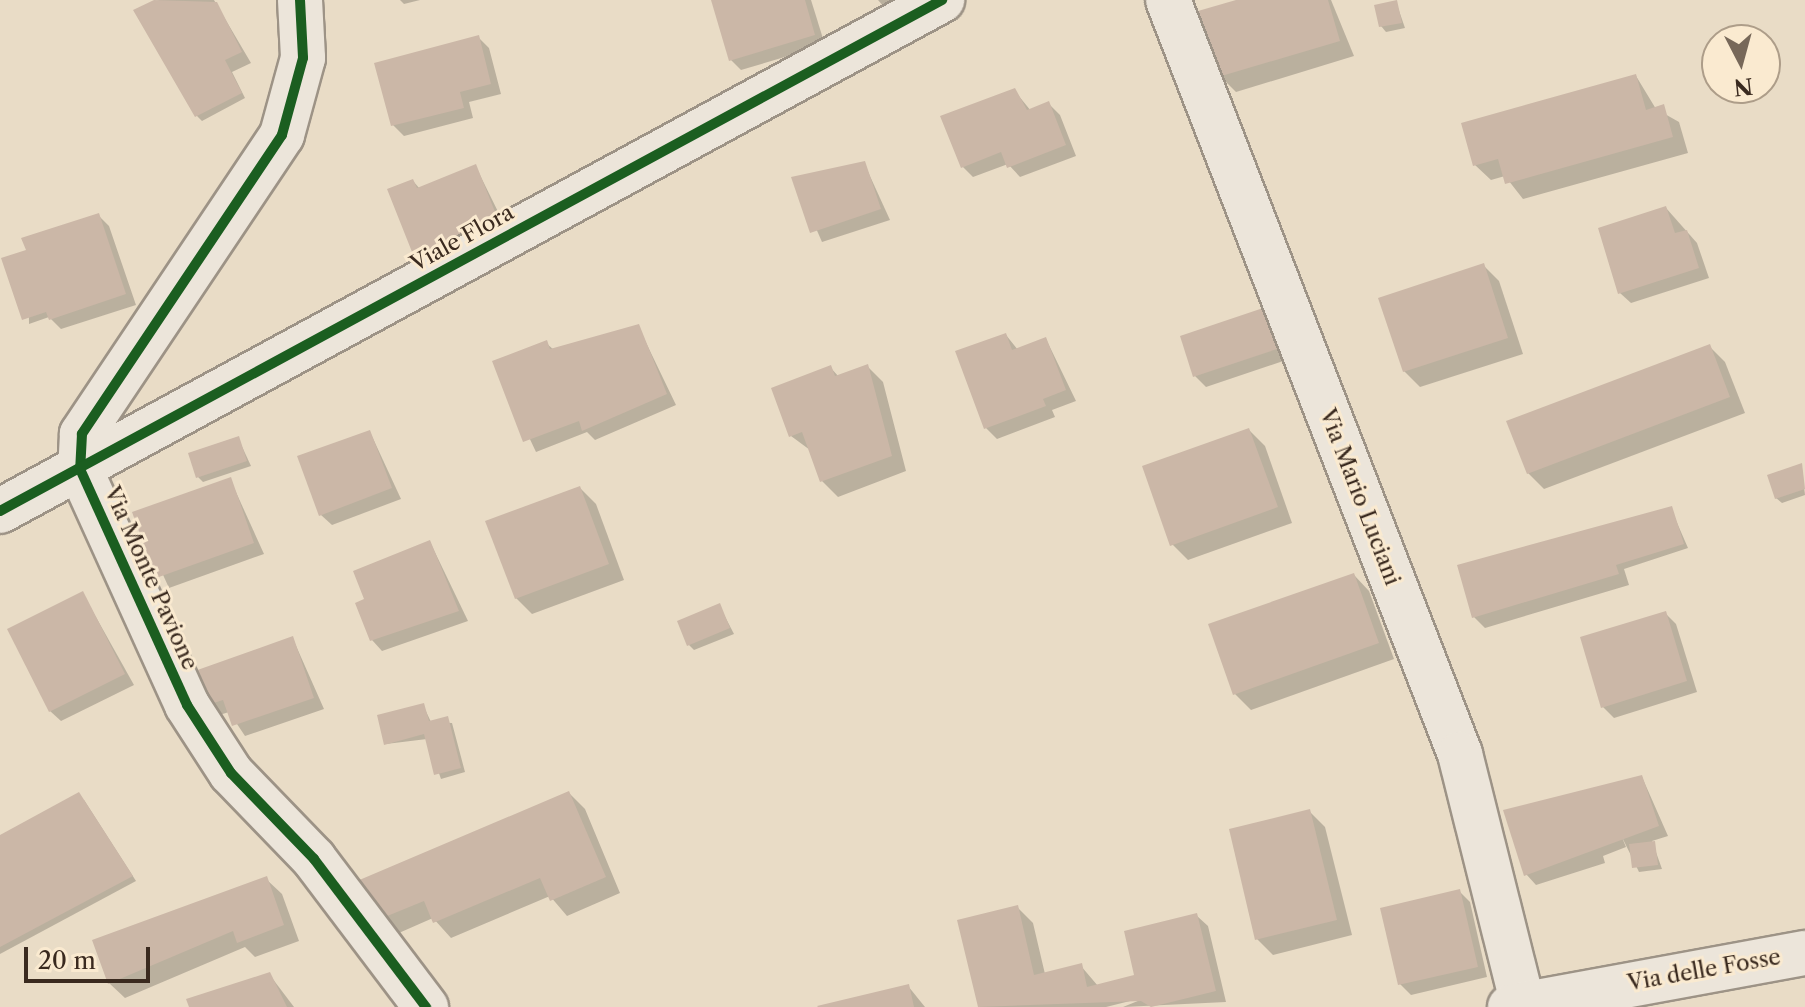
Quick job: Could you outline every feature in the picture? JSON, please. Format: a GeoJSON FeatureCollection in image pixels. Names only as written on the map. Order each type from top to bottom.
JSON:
{"type":"FeatureCollection","features":[{"type":"Feature","properties":{"kind":"street","name":"Via Monte Pavione"},"geometry":{"type":"LineString","coordinates":[[300,0],[303,58],[282,135],[82,434],[80,469],[187,705],[231,773],[314,859],[426,1007]]}},
{"type":"Feature","properties":{"kind":"street","name":"Viale Flora"},"geometry":{"type":"LineString","coordinates":[[0,511],[942,0]]}},
{"type":"Feature","properties":{"kind":"street","name":"Via Mario Luciani"},"geometry":{"type":"LineString","coordinates":[[1168,0],[1460,754],[1516,1006]]}},
{"type":"Feature","properties":{"kind":"street","name":"Via delle Fosse"},"geometry":{"type":"LineString","coordinates":[[1516,1006],[1698,988],[1805,953]]}},
{"type":"Feature","properties":{"kind":"building"},"geometry":{"type":"Polygon","coordinates":[[[154,0],[217,2],[242,52],[225,60],[242,93],[195,117],[133,10],[154,0]]]}},
{"type":"Feature","properties":{"kind":"building"},"geometry":{"type":"Polygon","coordinates":[[[711,0],[805,0],[815,35],[729,61],[711,0]]]}},
{"type":"Feature","properties":{"kind":"building"},"geometry":{"type":"Polygon","coordinates":[[[1236,0],[1328,0],[1340,41],[1218,77],[1198,11],[1236,0]]]}},
{"type":"Feature","properties":{"kind":"building"},"geometry":{"type":"Polygon","coordinates":[[[1397,0],[1402,23],[1379,27],[1374,5],[1397,0]]]}},
{"type":"Feature","properties":{"kind":"building"},"geometry":{"type":"Polygon","coordinates":[[[479,35],[491,84],[460,92],[464,108],[391,126],[374,63],[479,35]]]}},
{"type":"Feature","properties":{"kind":"building"},"geometry":{"type":"Polygon","coordinates":[[[1636,74],[1646,110],[1664,104],[1673,137],[1505,184],[1498,159],[1473,166],[1461,123],[1636,74]]]}},
{"type":"Feature","properties":{"kind":"building"},"geometry":{"type":"Polygon","coordinates":[[[1015,88],[1027,110],[1049,101],[1066,145],[1007,168],[1001,152],[961,168],[940,116],[1015,88]]]}},
{"type":"Feature","properties":{"kind":"building"},"geometry":{"type":"Polygon","coordinates":[[[865,161],[881,209],[810,233],[791,177],[865,161]]]}},
{"type":"Feature","properties":{"kind":"building"},"geometry":{"type":"Polygon","coordinates":[[[476,164],[501,227],[416,262],[387,189],[413,179],[417,188],[476,164]]]}},
{"type":"Feature","properties":{"kind":"building"},"geometry":{"type":"Polygon","coordinates":[[[1666,206],[1675,233],[1687,230],[1699,268],[1618,294],[1598,228],[1666,206]]]}},
{"type":"Feature","properties":{"kind":"building"},"geometry":{"type":"Polygon","coordinates":[[[99,213],[126,294],[49,320],[46,312],[22,320],[1,258],[26,250],[21,238],[99,213]]]}},
{"type":"Feature","properties":{"kind":"building"},"geometry":{"type":"Polygon","coordinates":[[[1484,263],[1508,338],[1403,372],[1378,298],[1484,263]]]}},
{"type":"Feature","properties":{"kind":"building"},"geometry":{"type":"Polygon","coordinates":[[[1281,302],[1295,343],[1193,377],[1180,336],[1281,302]]]}},
{"type":"Feature","properties":{"kind":"building"},"geometry":{"type":"Polygon","coordinates":[[[639,324],[667,394],[582,431],[579,421],[523,442],[492,361],[547,340],[550,349],[639,324]]]}},
{"type":"Feature","properties":{"kind":"building"},"geometry":{"type":"Polygon","coordinates":[[[1006,333],[1012,350],[1046,337],[1066,390],[1043,399],[1046,406],[984,429],[955,351],[1006,333]]]}},
{"type":"Feature","properties":{"kind":"building"},"geometry":{"type":"Polygon","coordinates":[[[1710,344],[1730,397],[1527,474],[1506,421],[1710,344]]]}},
{"type":"Feature","properties":{"kind":"building"},"geometry":{"type":"Polygon","coordinates":[[[868,364],[892,456],[820,482],[802,432],[789,437],[771,388],[831,365],[835,376],[868,364]]]}},
{"type":"Feature","properties":{"kind":"building"},"geometry":{"type":"Polygon","coordinates":[[[1249,428],[1278,507],[1170,546],[1142,466],[1249,428]]]}},
{"type":"Feature","properties":{"kind":"building"},"geometry":{"type":"Polygon","coordinates":[[[370,430],[392,488],[319,516],[297,456],[370,430]]]}},
{"type":"Feature","properties":{"kind":"building"},"geometry":{"type":"Polygon","coordinates":[[[239,436],[247,461],[196,478],[188,453],[239,436]]]}},
{"type":"Feature","properties":{"kind":"building"},"geometry":{"type":"Polygon","coordinates":[[[1802,463],[1805,489],[1775,499],[1767,475],[1802,463]]]}},
{"type":"Feature","properties":{"kind":"building"},"geometry":{"type":"Polygon","coordinates":[[[231,477],[254,543],[156,578],[132,512],[231,477]]]}},
{"type":"Feature","properties":{"kind":"building"},"geometry":{"type":"Polygon","coordinates":[[[580,486],[609,564],[515,599],[485,521],[580,486]]]}},
{"type":"Feature","properties":{"kind":"building"},"geometry":{"type":"Polygon","coordinates":[[[1672,506],[1684,544],[1616,565],[1619,574],[1472,618],[1457,565],[1672,506]]]}},
{"type":"Feature","properties":{"kind":"building"},"geometry":{"type":"Polygon","coordinates":[[[430,540],[459,611],[370,641],[355,603],[364,599],[353,571],[430,540]]]}},
{"type":"Feature","properties":{"kind":"building"},"geometry":{"type":"Polygon","coordinates":[[[1354,573],[1379,643],[1233,695],[1208,624],[1354,573]]]}},
{"type":"Feature","properties":{"kind":"building"},"geometry":{"type":"Polygon","coordinates":[[[83,591],[125,674],[49,712],[7,629],[83,591]]]}},
{"type":"Feature","properties":{"kind":"building"},"geometry":{"type":"Polygon","coordinates":[[[720,603],[730,628],[687,646],[677,621],[720,603]]]}},
{"type":"Feature","properties":{"kind":"building"},"geometry":{"type":"Polygon","coordinates":[[[1666,611],[1687,681],[1601,708],[1580,637],[1666,611]]]}},
{"type":"Feature","properties":{"kind":"building"},"geometry":{"type":"Polygon","coordinates":[[[293,636],[314,698],[232,726],[223,700],[201,707],[189,673],[293,636]]]}},
{"type":"Feature","properties":{"kind":"building"},"geometry":{"type":"Polygon","coordinates":[[[424,703],[429,721],[448,716],[461,768],[434,775],[424,734],[384,745],[377,715],[424,703]]]}},
{"type":"Feature","properties":{"kind":"building"},"geometry":{"type":"Polygon","coordinates":[[[1642,775],[1659,826],[1524,876],[1503,810],[1642,775]]]}},
{"type":"Feature","properties":{"kind":"building"},"geometry":{"type":"Polygon","coordinates":[[[569,791],[606,877],[550,901],[540,878],[433,923],[424,901],[375,921],[357,881],[569,791]]]}},
{"type":"Feature","properties":{"kind":"building"},"geometry":{"type":"Polygon","coordinates":[[[79,792],[133,876],[0,947],[0,835],[79,792]]]}},
{"type":"Feature","properties":{"kind":"building"},"geometry":{"type":"Polygon","coordinates":[[[1310,809],[1337,920],[1255,940],[1229,829],[1310,809]]]}},
{"type":"Feature","properties":{"kind":"building"},"geometry":{"type":"Polygon","coordinates":[[[1655,841],[1658,865],[1632,868],[1629,844],[1655,841]]]}},
{"type":"Feature","properties":{"kind":"building"},"geometry":{"type":"Polygon","coordinates":[[[267,876],[284,925],[237,943],[233,931],[108,984],[92,940],[267,876]]]}},
{"type":"Feature","properties":{"kind":"building"},"geometry":{"type":"Polygon","coordinates":[[[1460,889],[1478,967],[1398,985],[1380,908],[1460,889]]]}},
{"type":"Feature","properties":{"kind":"building"},"geometry":{"type":"Polygon","coordinates":[[[1018,905],[1034,975],[1082,963],[1087,987],[1134,975],[1124,931],[1197,913],[1216,991],[1151,1007],[1141,1001],[978,1007],[957,920],[1018,905]]]}},
{"type":"Feature","properties":{"kind":"building"},"geometry":{"type":"Polygon","coordinates":[[[270,972],[287,1007],[189,1007],[186,999],[270,972]]]}},
{"type":"Feature","properties":{"kind":"building"},"geometry":{"type":"Polygon","coordinates":[[[909,984],[914,1007],[817,1006],[909,984]]]}},
{"type":"Feature","properties":{"kind":"cycle path"},"geometry":{"type":"LineString","coordinates":[[300,0],[303,58],[282,135],[82,434],[80,469],[187,705],[231,773],[314,859],[426,1007]]}},
{"type":"Feature","properties":{"kind":"cycle path"},"geometry":{"type":"LineString","coordinates":[[0,511],[942,0]]}}]}
